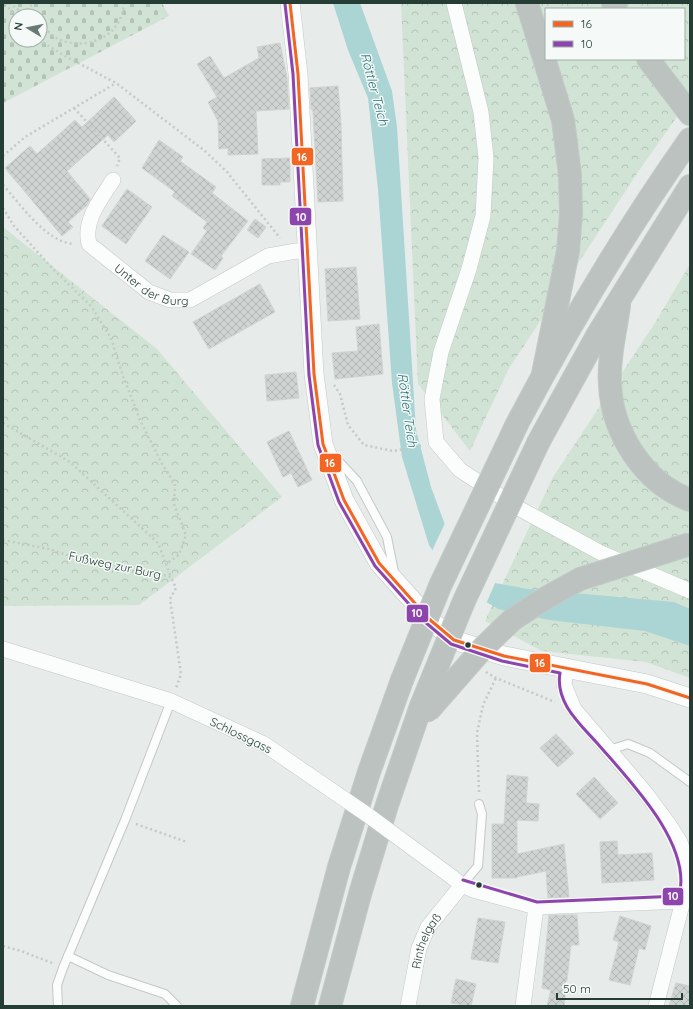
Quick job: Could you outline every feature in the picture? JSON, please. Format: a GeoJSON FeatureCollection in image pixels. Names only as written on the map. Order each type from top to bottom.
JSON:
{"type":"FeatureCollection","features":[{"type":"Feature","properties":{"kind":"highway"},"geometry":{"type":"LineString","coordinates":[[527,3],[545,60]]}},
{"type":"Feature","properties":{"kind":"highway"},"geometry":{"type":"LineString","coordinates":[[543,374],[568,251],[571,213],[570,175],[564,120],[545,60]]}},
{"type":"Feature","properties":{"kind":"highway"},"geometry":{"type":"LineString","coordinates":[[649,60],[690,114]]}},
{"type":"Feature","properties":{"kind":"highway"},"geometry":{"type":"LineString","coordinates":[[302,1006],[342,860],[369,772],[402,680],[440,586],[517,424],[543,374],[608,262],[665,174],[690,139]]}},
{"type":"Feature","properties":{"kind":"highway"},"geometry":{"type":"LineString","coordinates":[[330,1006],[360,894],[387,805],[468,594],[539,441],[573,378],[621,294],[687,190]]}},
{"type":"Feature","properties":{"kind":"highway"},"geometry":{"type":"LineString","coordinates":[[621,294],[610,383],[612,404],[618,424],[630,450],[645,469],[661,484],[690,500]]}},
{"type":"Feature","properties":{"kind":"highway"},"geometry":{"type":"LineString","coordinates":[[421,715],[484,647],[512,620],[544,599],[580,579],[690,544]]}},
{"type":"Feature","properties":{"kind":"street"},"geometry":{"type":"LineString","coordinates":[[290,3],[298,74],[299,252],[323,444],[344,500],[379,562],[429,618],[454,640],[504,656],[646,684],[690,698]]}},
{"type":"Feature","properties":{"kind":"street"},"geometry":{"type":"LineString","coordinates":[[454,3],[481,112],[486,158],[483,216],[469,269],[440,352],[432,399],[436,442],[460,470],[520,509],[603,554],[690,591]]}},
{"type":"Feature","properties":{"kind":"street"},"geometry":{"type":"LineString","coordinates":[[88,244],[87,236],[92,213],[113,180]]}},
{"type":"Feature","properties":{"kind":"street","name":"Unter der Burg"},"geometry":{"type":"LineString","coordinates":[[88,244],[149,292],[170,300],[190,300],[268,256],[299,252]]}},
{"type":"Feature","properties":{"kind":"street","name":"Schlossgass"},"geometry":{"type":"LineString","coordinates":[[3,650],[171,701],[264,744],[369,816],[457,881]]}},
{"type":"Feature","properties":{"kind":"street"},"geometry":{"type":"LineString","coordinates":[[566,669],[564,685],[574,709],[644,791],[680,842],[686,861],[688,881],[656,1006]]}},
{"type":"Feature","properties":{"kind":"street"},"geometry":{"type":"LineString","coordinates":[[457,881],[536,907],[683,901]]}},
{"type":"Feature","properties":{"kind":"street","name":"Rinthelgaß"},"geometry":{"type":"LineString","coordinates":[[408,1006],[420,948],[428,927],[457,881]]}},
{"type":"Feature","properties":{"kind":"street"},"geometry":{"type":"LineString","coordinates":[[523,1006],[536,907]]}},
{"type":"Feature","properties":{"kind":"lane"},"geometry":{"type":"LineString","coordinates":[[58,1006],[57,985],[63,968],[125,820],[171,701]]}},
{"type":"Feature","properties":{"kind":"lane"},"geometry":{"type":"LineString","coordinates":[[608,750],[628,744],[650,754],[690,782]]}},
{"type":"Feature","properties":{"kind":"lane"},"geometry":{"type":"LineString","coordinates":[[457,881],[478,866],[482,814],[479,804]]}},
{"type":"Feature","properties":{"kind":"lane"},"geometry":{"type":"LineString","coordinates":[[68,956],[108,975],[165,994],[177,1006]]}},
{"type":"Feature","properties":{"kind":"path"},"geometry":{"type":"LineString","coordinates":[[48,31],[62,41],[87,44],[101,39],[113,30],[123,14],[124,3]]}},
{"type":"Feature","properties":{"kind":"path"},"geometry":{"type":"LineString","coordinates":[[48,46],[116,83],[205,151],[227,172],[270,225],[299,252]]}},
{"type":"Feature","properties":{"kind":"path"},"geometry":{"type":"LineString","coordinates":[[3,156],[25,138],[116,83]]}},
{"type":"Feature","properties":{"kind":"path"},"geometry":{"type":"LineString","coordinates":[[74,108],[120,158],[113,180]]}},
{"type":"Feature","properties":{"kind":"path"},"geometry":{"type":"LineString","coordinates":[[3,185],[38,225],[61,241],[72,244],[88,244]]}},
{"type":"Feature","properties":{"kind":"path"},"geometry":{"type":"LineString","coordinates":[[3,208],[14,226],[90,306],[111,338],[123,376],[140,420],[161,462],[175,484],[174,504],[186,534],[179,555],[166,564]]}},
{"type":"Feature","properties":{"kind":"path"},"geometry":{"type":"LineString","coordinates":[[314,374],[329,376],[340,394],[348,425],[364,445],[393,451],[423,446]]}},
{"type":"Feature","properties":{"kind":"path"},"geometry":{"type":"LineString","coordinates":[[3,423],[70,462],[158,543],[171,577]]}},
{"type":"Feature","properties":{"kind":"path","name":"Fußweg zur Burg"},"geometry":{"type":"LineString","coordinates":[[3,540],[49,549],[86,561],[112,566],[132,567],[171,577],[176,588],[170,599],[181,674],[171,701]]}},
{"type":"Feature","properties":{"kind":"path"},"geometry":{"type":"LineString","coordinates":[[479,804],[477,734],[483,705],[496,678],[574,709]]}},
{"type":"Feature","properties":{"kind":"path"},"geometry":{"type":"LineString","coordinates":[[125,820],[187,842]]}},
{"type":"Feature","properties":{"kind":"path"},"geometry":{"type":"LineString","coordinates":[[3,946],[21,951],[63,968]]}},
{"type":"Feature","properties":{"kind":"green space"},"geometry":{"type":"Polygon","coordinates":[[[3,3],[162,3],[169,16],[3,103],[3,3]]]}},
{"type":"Feature","properties":{"kind":"green space"},"geometry":{"type":"Polygon","coordinates":[[[401,3],[690,3],[690,98],[638,172],[508,370],[470,451],[418,384],[401,3]]]}},
{"type":"Feature","properties":{"kind":"green space"},"geometry":{"type":"Polygon","coordinates":[[[3,227],[157,349],[282,497],[139,605],[3,606],[3,227]]]}},
{"type":"Feature","properties":{"kind":"green space"},"geometry":{"type":"Polygon","coordinates":[[[690,264],[690,678],[646,662],[542,651],[485,621],[553,477],[655,323],[690,264]]]}},
{"type":"Feature","properties":{"kind":"water","name":"Röttler Teich"},"geometry":{"type":"Polygon","coordinates":[[[333,3],[360,3],[392,91],[397,127],[416,430],[431,487],[448,533],[463,556],[495,583],[528,589],[674,602],[690,609],[690,646],[645,631],[549,620],[499,609],[455,585],[429,545],[402,457],[392,383],[378,189],[368,98],[348,50],[333,3]]]}},
{"type":"Feature","properties":{"kind":"pier"},"geometry":{"type":"Polygon","coordinates":[[[446,521],[450,532],[464,554],[496,581],[486,604],[454,587],[431,553],[446,521]]]}},
{"type":"Feature","properties":{"kind":"building"},"geometry":{"type":"Polygon","coordinates":[[[280,43],[287,78],[289,109],[256,111],[258,154],[228,155],[228,148],[219,149],[218,121],[208,102],[217,97],[197,64],[210,56],[224,78],[259,58],[257,47],[280,43]]]}},
{"type":"Feature","properties":{"kind":"building"},"geometry":{"type":"Polygon","coordinates":[[[338,86],[341,124],[343,201],[318,202],[313,112],[311,108],[310,88],[338,86]]]}},
{"type":"Feature","properties":{"kind":"building"},"geometry":{"type":"Polygon","coordinates":[[[114,97],[136,121],[114,142],[108,135],[67,171],[90,199],[86,206],[68,222],[73,227],[62,236],[5,168],[30,146],[37,154],[75,120],[82,127],[114,97]]]}},
{"type":"Feature","properties":{"kind":"building"},"geometry":{"type":"Polygon","coordinates":[[[159,140],[183,157],[180,161],[216,187],[212,193],[248,221],[221,256],[223,258],[215,270],[191,254],[207,231],[203,228],[207,222],[172,196],[175,192],[142,168],[159,140]]]}},
{"type":"Feature","properties":{"kind":"building"},"geometry":{"type":"Polygon","coordinates":[[[290,158],[290,182],[280,182],[280,185],[262,185],[262,159],[290,158]]]}},
{"type":"Feature","properties":{"kind":"building"},"geometry":{"type":"Polygon","coordinates":[[[127,189],[152,207],[126,244],[102,226],[127,189]]]}},
{"type":"Feature","properties":{"kind":"building"},"geometry":{"type":"Polygon","coordinates":[[[255,219],[266,227],[258,238],[247,230],[255,219]]]}},
{"type":"Feature","properties":{"kind":"building"},"geometry":{"type":"Polygon","coordinates":[[[163,235],[189,252],[170,279],[145,261],[163,235]]]}},
{"type":"Feature","properties":{"kind":"building"},"geometry":{"type":"Polygon","coordinates":[[[356,267],[360,319],[328,321],[325,269],[356,267]]]}},
{"type":"Feature","properties":{"kind":"building"},"geometry":{"type":"Polygon","coordinates":[[[260,284],[275,312],[209,349],[193,322],[260,284]]]}},
{"type":"Feature","properties":{"kind":"building"},"geometry":{"type":"Polygon","coordinates":[[[379,324],[383,374],[335,379],[332,353],[358,351],[356,327],[379,324]]]}},
{"type":"Feature","properties":{"kind":"building"},"geometry":{"type":"Polygon","coordinates":[[[296,372],[299,398],[267,401],[265,375],[296,372]]]}},
{"type":"Feature","properties":{"kind":"building"},"geometry":{"type":"Polygon","coordinates":[[[289,431],[312,480],[298,487],[291,473],[283,477],[267,442],[289,431]]]}},
{"type":"Feature","properties":{"kind":"building"},"geometry":{"type":"Polygon","coordinates":[[[556,734],[574,753],[558,767],[540,748],[556,734]]]}},
{"type":"Feature","properties":{"kind":"building"},"geometry":{"type":"Polygon","coordinates":[[[507,775],[528,777],[526,803],[539,804],[538,821],[517,820],[517,854],[564,844],[569,897],[548,898],[546,871],[517,878],[492,878],[492,824],[504,824],[507,775]]]}},
{"type":"Feature","properties":{"kind":"building"},"geometry":{"type":"Polygon","coordinates":[[[594,777],[618,803],[600,819],[576,794],[594,777]]]}},
{"type":"Feature","properties":{"kind":"building"},"geometry":{"type":"Polygon","coordinates":[[[617,841],[618,855],[652,853],[654,880],[602,883],[600,842],[617,841]]]}},
{"type":"Feature","properties":{"kind":"building"},"geometry":{"type":"Polygon","coordinates":[[[549,915],[577,915],[579,945],[571,945],[564,1006],[547,1006],[551,990],[542,988],[549,915]]]}},
{"type":"Feature","properties":{"kind":"building"},"geometry":{"type":"Polygon","coordinates":[[[620,916],[651,926],[645,950],[639,948],[630,985],[609,980],[619,942],[613,940],[620,916]]]}},
{"type":"Feature","properties":{"kind":"building"},"geometry":{"type":"Polygon","coordinates":[[[478,918],[505,922],[498,963],[471,959],[478,918]]]}},
{"type":"Feature","properties":{"kind":"building"},"geometry":{"type":"Polygon","coordinates":[[[456,979],[476,984],[471,1006],[451,1003],[456,979]]]}},
{"type":"Feature","properties":{"kind":"building"},"geometry":{"type":"Polygon","coordinates":[[[676,983],[690,986],[690,1006],[669,1006],[676,983]]]}},
{"type":"Feature","properties":{"kind":"transit line","name":"16"},"geometry":{"type":"LineString","coordinates":[[290,3],[298,74],[314,374],[323,444],[344,500],[379,563],[429,619],[454,640],[504,656],[647,684],[690,698]]}},
{"type":"Feature","properties":{"kind":"transit line","name":"10"},"geometry":{"type":"LineString","coordinates":[[285,4],[293,74],[309,375],[318,445],[339,502],[375,566],[425,622],[451,644],[502,661],[560,673],[559,684],[565,703],[576,720],[625,775],[655,814],[667,834],[676,855],[681,876],[679,896],[537,902],[463,880]]}}]}
